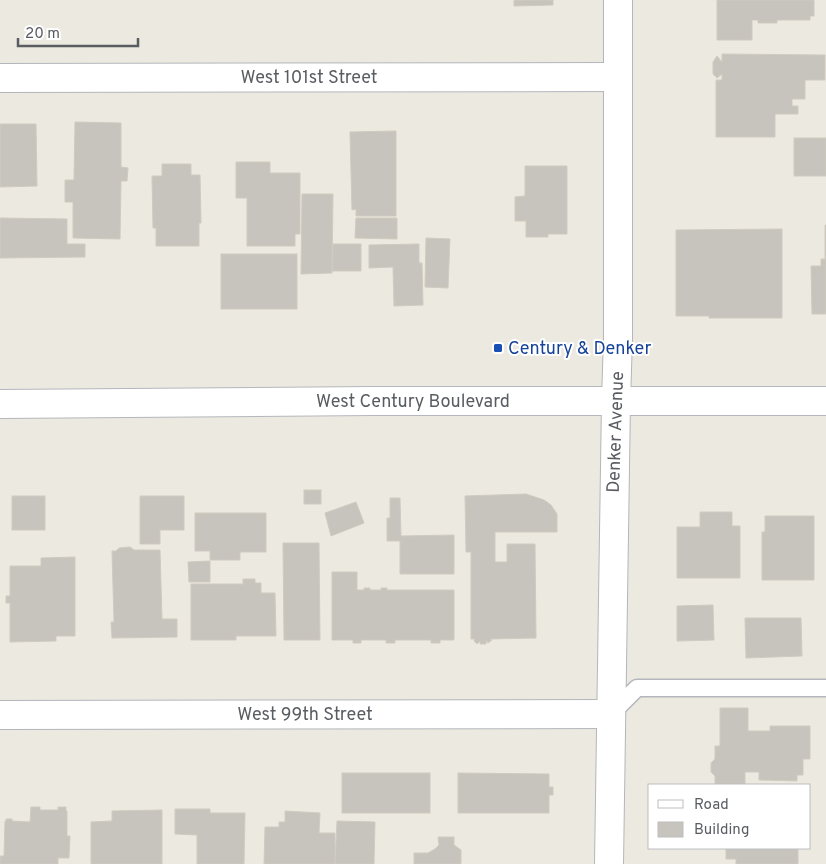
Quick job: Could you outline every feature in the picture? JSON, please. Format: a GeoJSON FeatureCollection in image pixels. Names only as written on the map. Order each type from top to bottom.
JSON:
{"type":"FeatureCollection","features":[{"type":"Feature","properties":{"kind":"street","name":"Denker Avenue"},"geometry":{"type":"LineString","coordinates":[[609,864],[618,338],[618,0]]}},
{"type":"Feature","properties":{"kind":"street","name":"West 101st Street"},"geometry":{"type":"LineString","coordinates":[[0,78],[617,77]]}},
{"type":"Feature","properties":{"kind":"street","name":"West Century Boulevard"},"geometry":{"type":"LineString","coordinates":[[0,404],[373,401],[826,401]]}},
{"type":"Feature","properties":{"kind":"street","name":"West 99th Street"},"geometry":{"type":"LineString","coordinates":[[0,714],[611,714]]}},
{"type":"Feature","properties":{"kind":"lane"},"geometry":{"type":"LineString","coordinates":[[611,714],[637,688],[826,688]]}},
{"type":"Feature","properties":{"kind":"building"},"geometry":{"type":"Polygon","coordinates":[[[514,0],[553,0],[553,5],[514,6],[514,0]]]}},
{"type":"Feature","properties":{"kind":"building"},"geometry":{"type":"Polygon","coordinates":[[[717,0],[814,0],[814,16],[810,16],[810,20],[777,20],[777,23],[758,23],[758,20],[752,20],[752,40],[717,40],[717,0]]]}},
{"type":"Feature","properties":{"kind":"building"},"geometry":{"type":"Polygon","coordinates":[[[722,54],[825,55],[825,80],[805,80],[805,99],[792,99],[792,106],[798,106],[798,114],[775,114],[775,137],[716,137],[716,80],[722,80],[722,74],[717,78],[713,74],[713,62],[717,56],[722,62],[722,54]]]}},
{"type":"Feature","properties":{"kind":"building"},"geometry":{"type":"Polygon","coordinates":[[[75,122],[121,123],[121,167],[128,168],[127,181],[121,181],[120,239],[73,238],[73,202],[65,202],[65,180],[74,180],[75,122]]]}},
{"type":"Feature","properties":{"kind":"building"},"geometry":{"type":"Polygon","coordinates":[[[0,124],[36,124],[37,186],[0,187],[0,124]]]}},
{"type":"Feature","properties":{"kind":"building"},"geometry":{"type":"Polygon","coordinates":[[[396,131],[396,216],[356,216],[356,209],[352,210],[350,132],[396,131]]]}},
{"type":"Feature","properties":{"kind":"building"},"geometry":{"type":"Polygon","coordinates":[[[794,138],[826,138],[826,176],[794,176],[794,138]]]}},
{"type":"Feature","properties":{"kind":"building"},"geometry":{"type":"Polygon","coordinates":[[[236,162],[270,162],[270,173],[300,173],[300,234],[295,234],[295,246],[247,246],[247,198],[236,198],[236,162]]]}},
{"type":"Feature","properties":{"kind":"building"},"geometry":{"type":"Polygon","coordinates":[[[162,164],[191,164],[191,175],[200,175],[201,223],[199,223],[199,246],[156,246],[156,228],[153,228],[152,176],[162,176],[162,164]]]}},
{"type":"Feature","properties":{"kind":"building"},"geometry":{"type":"Polygon","coordinates":[[[525,166],[567,166],[567,234],[548,234],[548,237],[526,237],[526,221],[515,221],[515,197],[525,196],[525,166]]]}},
{"type":"Feature","properties":{"kind":"building"},"geometry":{"type":"Polygon","coordinates":[[[302,194],[333,194],[332,273],[301,274],[302,194]]]}},
{"type":"Feature","properties":{"kind":"building"},"geometry":{"type":"Polygon","coordinates":[[[0,218],[67,219],[67,244],[85,244],[85,257],[0,258],[0,218]]]}},
{"type":"Feature","properties":{"kind":"building"},"geometry":{"type":"Polygon","coordinates":[[[356,218],[397,218],[397,239],[355,238],[356,218]]]}},
{"type":"Feature","properties":{"kind":"building"},"geometry":{"type":"Polygon","coordinates":[[[825,225],[826,314],[812,314],[811,266],[821,266],[821,259],[825,259],[825,225]]]}},
{"type":"Feature","properties":{"kind":"building"},"geometry":{"type":"Polygon","coordinates":[[[782,229],[782,318],[676,316],[676,230],[782,229]]]}},
{"type":"Feature","properties":{"kind":"building"},"geometry":{"type":"Polygon","coordinates":[[[426,238],[450,239],[448,288],[425,287],[426,238]]]}},
{"type":"Feature","properties":{"kind":"building"},"geometry":{"type":"Polygon","coordinates":[[[333,244],[361,244],[361,271],[332,271],[333,244]]]}},
{"type":"Feature","properties":{"kind":"building"},"geometry":{"type":"Polygon","coordinates":[[[419,244],[419,263],[422,263],[423,305],[394,306],[393,267],[369,268],[369,245],[419,244]]]}},
{"type":"Feature","properties":{"kind":"building"},"geometry":{"type":"Polygon","coordinates":[[[221,254],[297,254],[297,309],[221,309],[221,254]]]}},
{"type":"Feature","properties":{"kind":"building"},"geometry":{"type":"Polygon","coordinates":[[[304,490],[321,490],[321,504],[304,504],[304,490]]]}},
{"type":"Feature","properties":{"kind":"building"},"geometry":{"type":"Polygon","coordinates":[[[526,494],[544,500],[551,505],[557,514],[557,532],[495,532],[495,562],[507,562],[507,544],[535,544],[536,638],[490,639],[492,640],[488,643],[486,640],[486,644],[480,644],[480,641],[477,644],[474,641],[475,639],[471,639],[471,552],[466,552],[465,496],[526,494]]]}},
{"type":"Feature","properties":{"kind":"building"},"geometry":{"type":"Polygon","coordinates":[[[12,496],[45,496],[45,530],[12,530],[12,496]]]}},
{"type":"Feature","properties":{"kind":"building"},"geometry":{"type":"Polygon","coordinates":[[[140,496],[184,496],[184,530],[160,530],[160,544],[140,544],[140,496]]]}},
{"type":"Feature","properties":{"kind":"building"},"geometry":{"type":"Polygon","coordinates":[[[390,498],[400,498],[401,536],[454,535],[454,574],[400,574],[400,541],[387,541],[387,518],[390,518],[390,498]]]}},
{"type":"Feature","properties":{"kind":"building"},"geometry":{"type":"Polygon","coordinates":[[[356,502],[364,523],[331,536],[325,513],[356,502]]]}},
{"type":"Feature","properties":{"kind":"building"},"geometry":{"type":"Polygon","coordinates":[[[700,512],[732,512],[732,526],[740,526],[740,578],[677,578],[677,527],[700,527],[700,512]]]}},
{"type":"Feature","properties":{"kind":"building"},"geometry":{"type":"Polygon","coordinates":[[[195,513],[266,513],[266,552],[240,552],[240,560],[210,560],[210,551],[195,551],[195,513]]]}},
{"type":"Feature","properties":{"kind":"building"},"geometry":{"type":"Polygon","coordinates":[[[765,516],[814,516],[814,580],[762,580],[762,532],[765,532],[765,516]]]}},
{"type":"Feature","properties":{"kind":"building"},"geometry":{"type":"Polygon","coordinates":[[[283,543],[319,543],[320,640],[284,640],[283,543]]]}},
{"type":"Feature","properties":{"kind":"building"},"geometry":{"type":"Polygon","coordinates":[[[130,547],[134,550],[160,550],[162,619],[177,619],[177,637],[112,638],[111,622],[114,622],[112,551],[130,547]]]}},
{"type":"Feature","properties":{"kind":"building"},"geometry":{"type":"Polygon","coordinates":[[[75,557],[75,636],[56,636],[56,641],[10,642],[10,603],[6,603],[6,596],[10,596],[10,566],[41,566],[41,558],[75,557]]]}},
{"type":"Feature","properties":{"kind":"building"},"geometry":{"type":"Polygon","coordinates":[[[210,561],[210,582],[189,582],[188,562],[210,561]]]}},
{"type":"Feature","properties":{"kind":"building"},"geometry":{"type":"Polygon","coordinates":[[[332,572],[357,572],[357,590],[370,588],[370,590],[381,590],[381,588],[387,588],[387,590],[454,590],[454,640],[440,640],[440,643],[431,643],[431,640],[395,640],[395,643],[386,643],[386,640],[361,640],[361,643],[353,643],[353,640],[332,640],[332,572]]]}},
{"type":"Feature","properties":{"kind":"building"},"geometry":{"type":"Polygon","coordinates":[[[243,579],[255,579],[255,583],[261,583],[261,593],[275,593],[276,636],[236,636],[236,640],[191,640],[191,584],[243,584],[243,579]]]}},
{"type":"Feature","properties":{"kind":"building"},"geometry":{"type":"Polygon","coordinates":[[[713,605],[714,640],[677,641],[677,606],[713,605]]]}},
{"type":"Feature","properties":{"kind":"building"},"geometry":{"type":"Polygon","coordinates":[[[745,618],[801,618],[802,656],[746,658],[745,618]]]}},
{"type":"Feature","properties":{"kind":"building"},"geometry":{"type":"Polygon","coordinates":[[[720,708],[748,708],[748,731],[770,731],[770,726],[810,726],[810,759],[803,759],[803,775],[797,775],[797,781],[759,780],[759,772],[745,772],[745,784],[715,784],[715,776],[711,772],[711,763],[715,759],[715,746],[720,746],[720,708]]]}},
{"type":"Feature","properties":{"kind":"building"},"geometry":{"type":"Polygon","coordinates":[[[342,773],[430,773],[430,813],[342,813],[342,773]]]}},
{"type":"Feature","properties":{"kind":"building"},"geometry":{"type":"Polygon","coordinates":[[[458,773],[549,774],[549,787],[553,787],[553,795],[549,795],[549,813],[458,813],[458,773]]]}},
{"type":"Feature","properties":{"kind":"building"},"geometry":{"type":"Polygon","coordinates":[[[31,807],[40,807],[40,810],[58,810],[58,807],[66,807],[67,836],[70,836],[69,858],[58,858],[58,864],[0,864],[0,856],[4,856],[6,819],[30,822],[31,807]]]}},
{"type":"Feature","properties":{"kind":"building"},"geometry":{"type":"Polygon","coordinates":[[[175,809],[210,809],[210,813],[245,813],[244,864],[197,864],[197,835],[175,834],[175,809]]]}},
{"type":"Feature","properties":{"kind":"building"},"geometry":{"type":"Polygon","coordinates":[[[162,810],[162,864],[91,864],[91,822],[112,821],[112,811],[162,810]]]}},
{"type":"Feature","properties":{"kind":"building"},"geometry":{"type":"Polygon","coordinates":[[[285,811],[320,813],[319,833],[335,833],[335,864],[264,864],[265,827],[279,827],[279,822],[285,822],[285,811]]]}},
{"type":"Feature","properties":{"kind":"building"},"geometry":{"type":"Polygon","coordinates":[[[337,821],[375,822],[374,864],[335,864],[337,821]]]}},
{"type":"Feature","properties":{"kind":"building"},"geometry":{"type":"Polygon","coordinates":[[[438,837],[454,837],[454,845],[461,850],[461,864],[414,864],[414,853],[428,853],[435,849],[439,845],[438,837]]]}},
{"type":"Feature","properties":{"kind":"building"},"geometry":{"type":"Polygon","coordinates":[[[726,849],[798,849],[798,864],[736,864],[736,859],[726,859],[726,849]]]}},
{"type":"Feature","properties":{"kind":"place","name":"Century & Denker"},"geometry":{"type":"Point","coordinates":[498,348]}}]}
